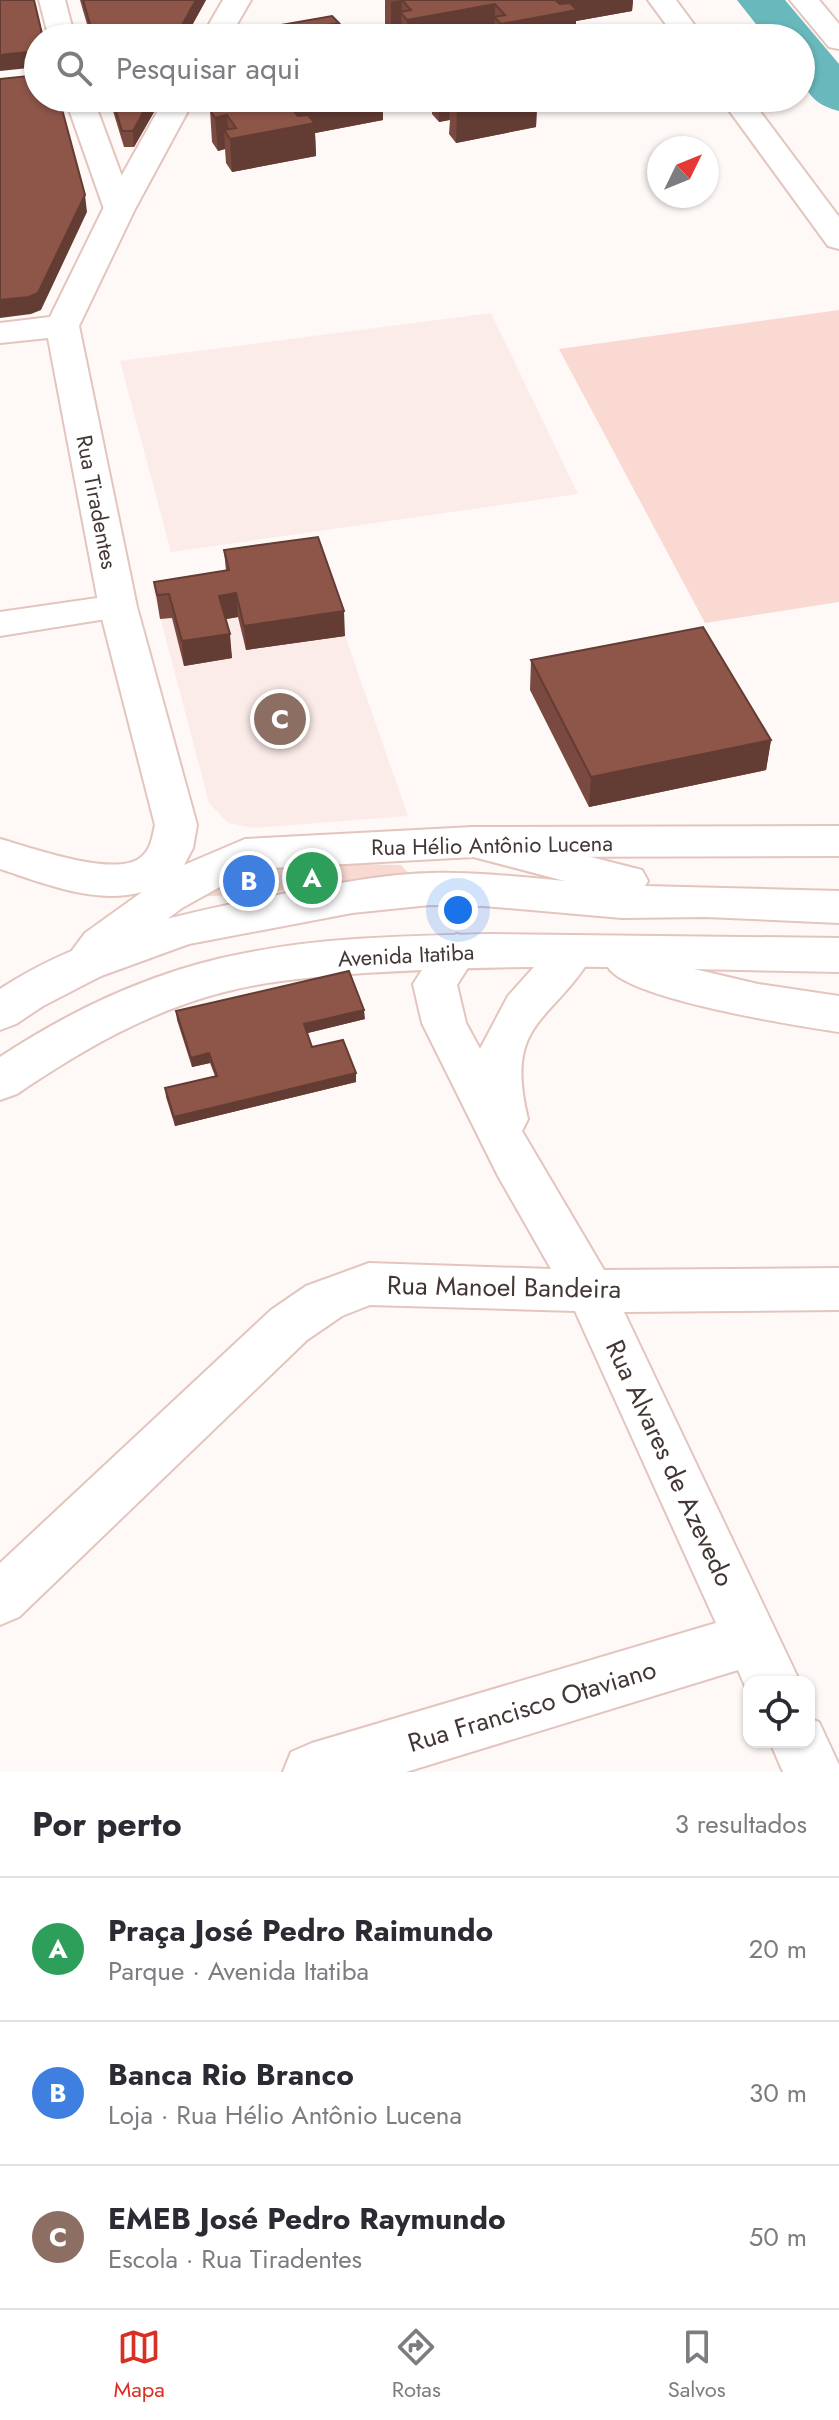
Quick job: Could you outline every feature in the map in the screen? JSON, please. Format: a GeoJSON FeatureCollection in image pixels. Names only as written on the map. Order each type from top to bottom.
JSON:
{"type":"FeatureCollection","features":[{"type":"Feature","properties":{"kind":"main road"},"geometry":{"type":"LineString","coordinates":[[223,24],[237,0]]}},
{"type":"Feature","properties":{"kind":"main road"},"geometry":{"type":"LineString","coordinates":[[662,0],[680,24]]}},
{"type":"Feature","properties":{"kind":"main road"},"geometry":{"type":"LineString","coordinates":[[804,0],[839,41]]}},
{"type":"Feature","properties":{"kind":"main road"},"geometry":{"type":"LineString","coordinates":[[0,333],[62,326],[119,209],[172,112]]}},
{"type":"Feature","properties":{"kind":"main road"},"geometry":{"type":"LineString","coordinates":[[745,112],[839,239]]}},
{"type":"Feature","properties":{"kind":"main road","name":"Rua Tiradentes"},"geometry":{"type":"LineString","coordinates":[[62,326],[118,607],[176,825]]}},
{"type":"Feature","properties":{"kind":"main road"},"geometry":{"type":"LineString","coordinates":[[176,825],[193,841],[245,854]]}},
{"type":"Feature","properties":{"kind":"main road"},"geometry":{"type":"LineString","coordinates":[[0,854],[103,881],[131,880],[162,864],[170,853],[176,825]]}},
{"type":"Feature","properties":{"kind":"main road","name":"Rua Hélio Antônio Lucena"},"geometry":{"type":"LineString","coordinates":[[93,954],[194,879],[245,854],[473,842],[839,841]]}},
{"type":"Feature","properties":{"kind":"main road"},"geometry":{"type":"LineString","coordinates":[[473,842],[706,901]]}},
{"type":"Feature","properties":{"kind":"main road"},"geometry":{"type":"LineString","coordinates":[[93,954],[109,908],[103,881]]}},
{"type":"Feature","properties":{"kind":"main road"},"geometry":{"type":"LineString","coordinates":[[0,1012],[93,954],[184,929],[352,897],[430,889],[484,890],[622,902]]}},
{"type":"Feature","properties":{"kind":"main road"},"geometry":{"type":"LineString","coordinates":[[457,950],[475,930],[502,914],[521,908],[706,901],[839,907]]}},
{"type":"Feature","properties":{"kind":"main road","name":"Avenida Itatiba"},"geometry":{"type":"LineString","coordinates":[[0,1081],[48,1047],[119,1012],[207,979],[309,961],[457,950],[839,955]]}},
{"type":"Feature","properties":{"kind":"main road"},"geometry":{"type":"LineString","coordinates":[[589,951],[705,990],[772,1006],[839,1014]]}},
{"type":"Feature","properties":{"kind":"street"},"geometry":{"type":"LineString","coordinates":[[52,0],[58,24]]}},
{"type":"Feature","properties":{"kind":"street"},"geometry":{"type":"LineString","coordinates":[[84,112],[119,209]]}},
{"type":"Feature","properties":{"kind":"street"},"geometry":{"type":"LineString","coordinates":[[0,624],[118,607]]}},
{"type":"Feature","properties":{"kind":"street"},"geometry":{"type":"LineString","coordinates":[[457,950],[435,984],[444,1023],[515,1163]]}},
{"type":"Feature","properties":{"kind":"street"},"geometry":{"type":"LineString","coordinates":[[515,1163],[496,1077],[501,1046],[524,1011],[589,951]]}},
{"type":"Feature","properties":{"kind":"street","name":"Rua Alvares de Azevedo"},"geometry":{"type":"LineString","coordinates":[[515,1163],[590,1291],[762,1661]]}},
{"type":"Feature","properties":{"kind":"street","name":"Rua Manoel Bandeira"},"geometry":{"type":"LineString","coordinates":[[0,1599],[289,1325],[324,1301],[369,1284],[590,1291],[839,1289]]}},
{"type":"Feature","properties":{"kind":"street","name":"Rua Francisco Otaviano"},"geometry":{"type":"LineString","coordinates":[[312,1772],[762,1661]]}},
{"type":"Feature","properties":{"kind":"street"},"geometry":{"type":"LineString","coordinates":[[802,1748],[813,1772]]}},
{"type":"Feature","properties":{"kind":"shaded area"},"geometry":{"type":"Polygon","coordinates":[[[839,310],[839,602],[705,623],[559,349],[839,310]]]}},
{"type":"Feature","properties":{"kind":"shaded area"},"geometry":{"type":"Polygon","coordinates":[[[491,313],[578,494],[171,552],[120,361],[491,313]]]}},
{"type":"Feature","properties":{"kind":"shaded area"},"geometry":{"type":"Polygon","coordinates":[[[319,561],[408,816],[253,828],[228,823],[209,803],[152,586],[319,561]]]}},
{"type":"Feature","properties":{"kind":"shaded area"},"geometry":{"type":"Polygon","coordinates":[[[255,862],[401,865],[410,875],[344,886],[186,898],[255,862]]]}},
{"type":"Feature","properties":{"kind":"building"},"geometry":{"type":"Polygon","coordinates":[[[0,0],[34,0],[40,24],[24,24],[24,52],[0,55],[0,0]]]}},
{"type":"Feature","properties":{"kind":"building"},"geometry":{"type":"Polygon","coordinates":[[[83,0],[196,0],[183,24],[90,24],[83,0]]]}},
{"type":"Feature","properties":{"kind":"building"},"geometry":{"type":"Polygon","coordinates":[[[402,0],[555,0],[560,4],[570,3],[577,10],[501,24],[494,17],[505,15],[495,4],[407,20],[400,12],[411,10],[402,0]]]}},
{"type":"Feature","properties":{"kind":"building"},"geometry":{"type":"Polygon","coordinates":[[[332,16],[339,23],[333,24],[287,24],[332,16]]]}},
{"type":"Feature","properties":{"kind":"building"},"geometry":{"type":"Polygon","coordinates":[[[24,76],[24,112],[63,112],[85,195],[38,293],[0,300],[0,79],[24,76]]]}},
{"type":"Feature","properties":{"kind":"building"},"geometry":{"type":"Polygon","coordinates":[[[116,112],[143,112],[133,131],[122,131],[116,112]]]}},
{"type":"Feature","properties":{"kind":"building"},"geometry":{"type":"Polygon","coordinates":[[[211,112],[294,112],[298,116],[308,115],[315,123],[230,139],[224,130],[236,128],[227,115],[215,118],[211,112]]]}},
{"type":"Feature","properties":{"kind":"building"},"geometry":{"type":"Polygon","coordinates":[[[318,537],[344,611],[244,626],[236,593],[219,596],[230,634],[182,641],[169,594],[157,595],[154,582],[229,570],[224,550],[318,537]]]}},
{"type":"Feature","properties":{"kind":"building"},"geometry":{"type":"Polygon","coordinates":[[[703,627],[771,740],[591,777],[531,660],[703,627]]]}},
{"type":"Feature","properties":{"kind":"building"},"geometry":{"type":"Polygon","coordinates":[[[349,971],[364,1010],[304,1024],[312,1047],[343,1040],[356,1073],[174,1117],[165,1088],[217,1076],[209,1053],[191,1058],[176,1011],[349,971]]]}},
{"type":"Feature","properties":{"kind":"waterway"},"geometry":{"type":"LineString","coordinates":[[760,0],[780,24]]}},
{"type":"Feature","properties":{"kind":"waterway"},"geometry":{"type":"LineString","coordinates":[[815,66],[839,96]]}},
{"type":"Feature","properties":{"kind":"place","name":"EMEB José Pedro Raymundo"},"geometry":{"type":"Point","coordinates":[280,719]}},
{"type":"Feature","properties":{"kind":"place","name":"Praça José Pedro Raimundo"},"geometry":{"type":"Point","coordinates":[312,878]}},
{"type":"Feature","properties":{"kind":"place","name":"Banca Rio Branco"},"geometry":{"type":"Point","coordinates":[249,881]}}]}
